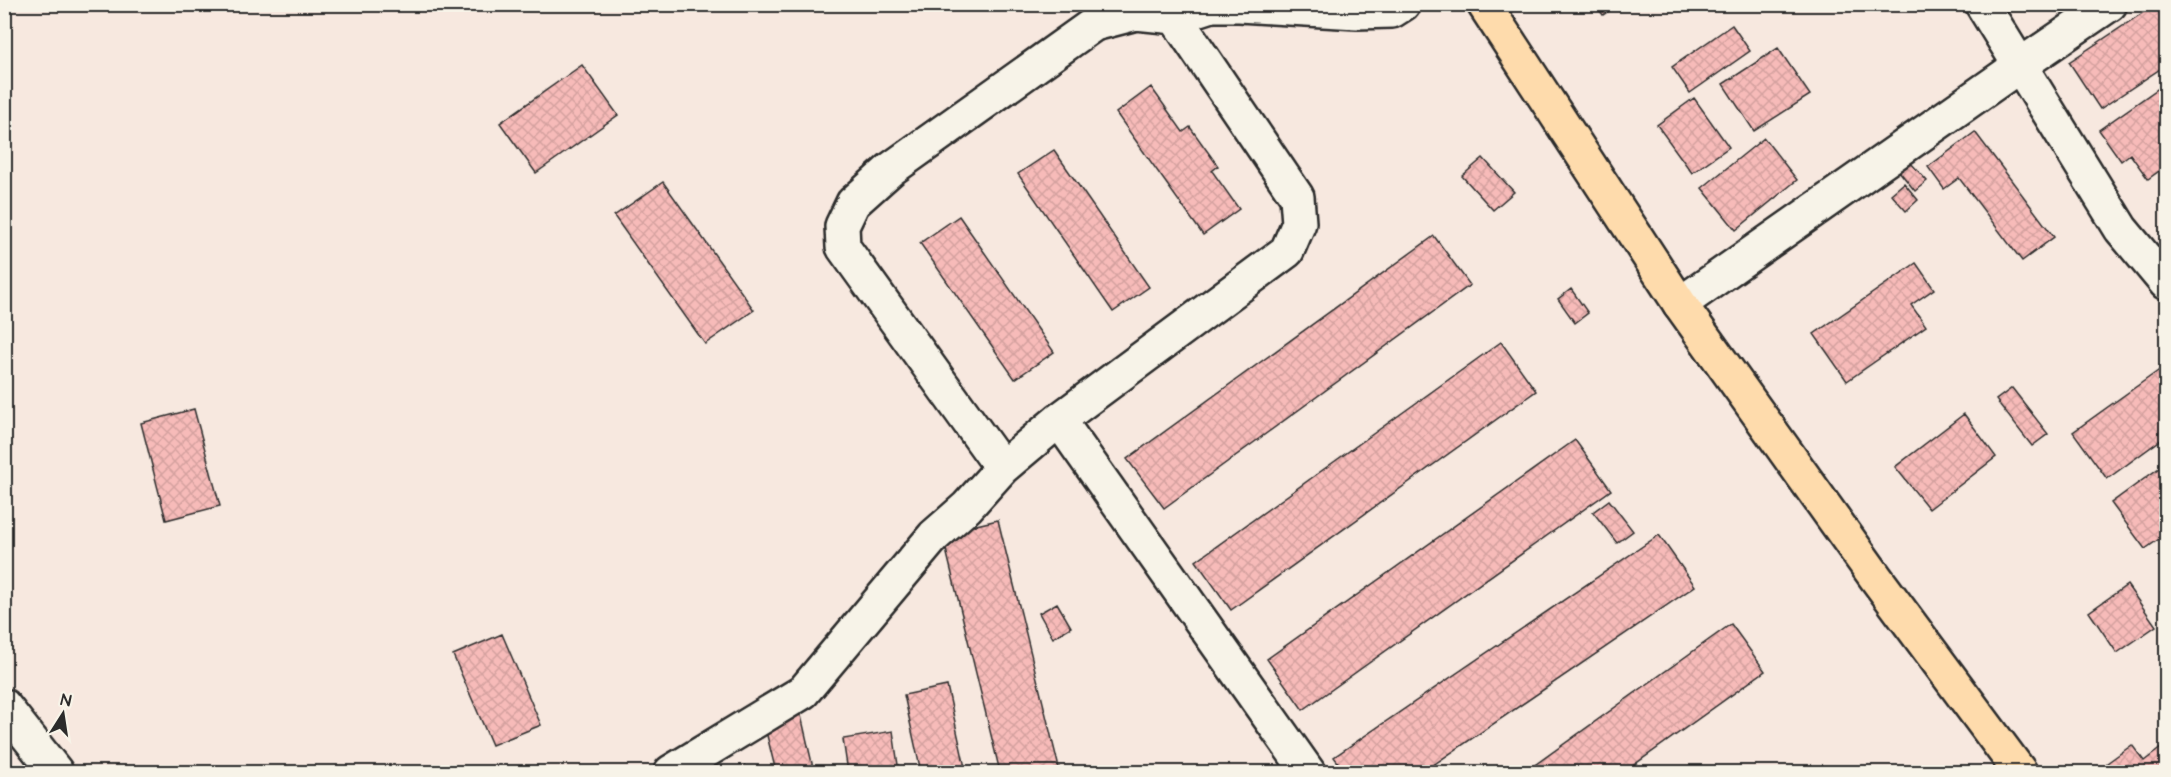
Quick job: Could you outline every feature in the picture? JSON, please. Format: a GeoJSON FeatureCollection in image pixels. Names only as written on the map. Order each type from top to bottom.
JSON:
{"type":"FeatureCollection","features":[{"type":"Feature","properties":{"kind":"main road"},"geometry":{"type":"LineString","coordinates":[[1484,4],[1680,304],[1876,578],[2020,772]]}},
{"type":"Feature","properties":{"kind":"street"},"geometry":{"type":"LineString","coordinates":[[1002,468],[843,248],[842,226],[853,203],[891,169],[1094,24],[1136,13],[1175,17],[1212,5],[1369,12],[1392,11],[1403,4]]}},
{"type":"Feature","properties":{"kind":"street"},"geometry":{"type":"LineString","coordinates":[[1982,4],[2121,229],[2166,283]]}},
{"type":"Feature","properties":{"kind":"street"},"geometry":{"type":"LineString","coordinates":[[1680,304],[2110,4]]}},
{"type":"Feature","properties":{"kind":"street"},"geometry":{"type":"LineString","coordinates":[[671,772],[803,692],[934,536],[967,507],[1002,468],[1059,420],[1287,251],[1299,223],[1297,197],[1175,17]]}},
{"type":"Feature","properties":{"kind":"street"},"geometry":{"type":"LineString","coordinates":[[1059,420],[1308,772]]}},
{"type":"Feature","properties":{"kind":"street"},"geometry":{"type":"LineString","coordinates":[[4,706],[56,772]]}},
{"type":"Feature","properties":{"kind":"building"},"geometry":{"type":"Polygon","coordinates":[[[1595,4],[1619,4],[1603,15],[1595,4]]]}},
{"type":"Feature","properties":{"kind":"building"},"geometry":{"type":"Polygon","coordinates":[[[2156,4],[2166,4],[2166,65],[2100,109],[2069,62],[2156,4]]]}},
{"type":"Feature","properties":{"kind":"building"},"geometry":{"type":"Polygon","coordinates":[[[1732,25],[1750,51],[1690,93],[1672,67],[1732,25]]]}},
{"type":"Feature","properties":{"kind":"building"},"geometry":{"type":"Polygon","coordinates":[[[1778,48],[1810,95],[1754,131],[1723,84],[1778,48]]]}},
{"type":"Feature","properties":{"kind":"building"},"geometry":{"type":"Polygon","coordinates":[[[582,65],[618,115],[536,173],[500,123],[582,65]]]}},
{"type":"Feature","properties":{"kind":"building"},"geometry":{"type":"Polygon","coordinates":[[[2166,83],[2166,166],[2148,179],[2130,154],[2121,161],[2099,130],[2166,83]]]}},
{"type":"Feature","properties":{"kind":"building"},"geometry":{"type":"Polygon","coordinates":[[[1151,87],[1183,132],[1190,127],[1218,166],[1212,171],[1239,209],[1203,235],[1116,113],[1151,87]]]}},
{"type":"Feature","properties":{"kind":"building"},"geometry":{"type":"Polygon","coordinates":[[[1694,98],[1729,147],[1692,173],[1657,125],[1694,98]]]}},
{"type":"Feature","properties":{"kind":"building"},"geometry":{"type":"Polygon","coordinates":[[[1975,132],[2054,237],[2022,261],[1959,178],[1944,189],[1928,167],[1975,132]]]}},
{"type":"Feature","properties":{"kind":"building"},"geometry":{"type":"Polygon","coordinates":[[[1764,138],[1797,180],[1736,230],[1702,188],[1764,138]]]}},
{"type":"Feature","properties":{"kind":"building"},"geometry":{"type":"Polygon","coordinates":[[[1054,150],[1149,287],[1113,312],[1018,174],[1054,150]]]}},
{"type":"Feature","properties":{"kind":"building"},"geometry":{"type":"Polygon","coordinates":[[[1483,158],[1514,192],[1493,210],[1462,176],[1483,158]]]}},
{"type":"Feature","properties":{"kind":"building"},"geometry":{"type":"Polygon","coordinates":[[[1910,162],[1927,181],[1915,191],[1899,171],[1910,162]]]}},
{"type":"Feature","properties":{"kind":"building"},"geometry":{"type":"Polygon","coordinates":[[[663,182],[754,310],[705,344],[614,216],[663,182]]]}},
{"type":"Feature","properties":{"kind":"building"},"geometry":{"type":"Polygon","coordinates":[[[1904,183],[1918,200],[1906,211],[1891,194],[1904,183]]]}},
{"type":"Feature","properties":{"kind":"building"},"geometry":{"type":"Polygon","coordinates":[[[959,216],[1054,352],[1015,379],[920,243],[959,216]]]}},
{"type":"Feature","properties":{"kind":"building"},"geometry":{"type":"Polygon","coordinates":[[[1434,236],[1470,285],[1164,508],[1127,459],[1434,236]]]}},
{"type":"Feature","properties":{"kind":"building"},"geometry":{"type":"Polygon","coordinates":[[[1916,263],[1934,289],[1911,305],[1926,326],[1847,381],[1814,334],[1916,263]]]}},
{"type":"Feature","properties":{"kind":"building"},"geometry":{"type":"Polygon","coordinates":[[[1571,289],[1588,313],[1575,323],[1558,299],[1571,289]]]}},
{"type":"Feature","properties":{"kind":"building"},"geometry":{"type":"Polygon","coordinates":[[[1501,342],[1536,391],[1231,610],[1196,561],[1501,342]]]}},
{"type":"Feature","properties":{"kind":"building"},"geometry":{"type":"Polygon","coordinates":[[[2165,366],[2166,436],[2107,479],[2073,432],[2165,366]]]}},
{"type":"Feature","properties":{"kind":"building"},"geometry":{"type":"Polygon","coordinates":[[[2012,388],[2048,434],[2032,446],[1996,400],[2012,388]]]}},
{"type":"Feature","properties":{"kind":"building"},"geometry":{"type":"Polygon","coordinates":[[[194,409],[220,506],[166,520],[141,423],[194,409]]]}},
{"type":"Feature","properties":{"kind":"building"},"geometry":{"type":"Polygon","coordinates":[[[1964,414],[1996,457],[1929,509],[1895,467],[1964,414]]]}},
{"type":"Feature","properties":{"kind":"building"},"geometry":{"type":"Polygon","coordinates":[[[1575,440],[1611,490],[1303,710],[1267,659],[1575,440]]]}},
{"type":"Feature","properties":{"kind":"building"},"geometry":{"type":"Polygon","coordinates":[[[2166,463],[2166,534],[2145,549],[2111,503],[2166,463]]]}},
{"type":"Feature","properties":{"kind":"building"},"geometry":{"type":"Polygon","coordinates":[[[1609,500],[1633,531],[1617,543],[1593,512],[1609,500]]]}},
{"type":"Feature","properties":{"kind":"building"},"geometry":{"type":"Polygon","coordinates":[[[998,520],[1060,772],[1000,772],[942,533],[998,520]]]}},
{"type":"Feature","properties":{"kind":"building"},"geometry":{"type":"Polygon","coordinates":[[[1659,535],[1695,586],[1423,772],[1345,772],[1334,757],[1659,535]]]}},
{"type":"Feature","properties":{"kind":"building"},"geometry":{"type":"Polygon","coordinates":[[[2127,585],[2156,626],[2117,653],[2089,612],[2127,585]]]}},
{"type":"Feature","properties":{"kind":"building"},"geometry":{"type":"Polygon","coordinates":[[[1057,603],[1071,627],[1053,638],[1039,613],[1057,603]]]}},
{"type":"Feature","properties":{"kind":"building"},"geometry":{"type":"Polygon","coordinates":[[[1731,624],[1765,671],[1624,772],[1525,772],[1731,624]]]}},
{"type":"Feature","properties":{"kind":"building"},"geometry":{"type":"Polygon","coordinates":[[[502,634],[541,725],[492,745],[453,655],[502,634]]]}},
{"type":"Feature","properties":{"kind":"building"},"geometry":{"type":"Polygon","coordinates":[[[947,686],[966,772],[921,772],[904,695],[947,686]]]}},
{"type":"Feature","properties":{"kind":"building"},"geometry":{"type":"Polygon","coordinates":[[[800,711],[814,772],[776,772],[763,719],[800,711]]]}},
{"type":"Feature","properties":{"kind":"building"},"geometry":{"type":"Polygon","coordinates":[[[893,731],[899,772],[848,772],[843,739],[893,731]]]}},
{"type":"Feature","properties":{"kind":"building"},"geometry":{"type":"Polygon","coordinates":[[[2166,744],[2166,772],[2115,772],[2107,763],[2132,745],[2144,761],[2166,744]]]}}]}
